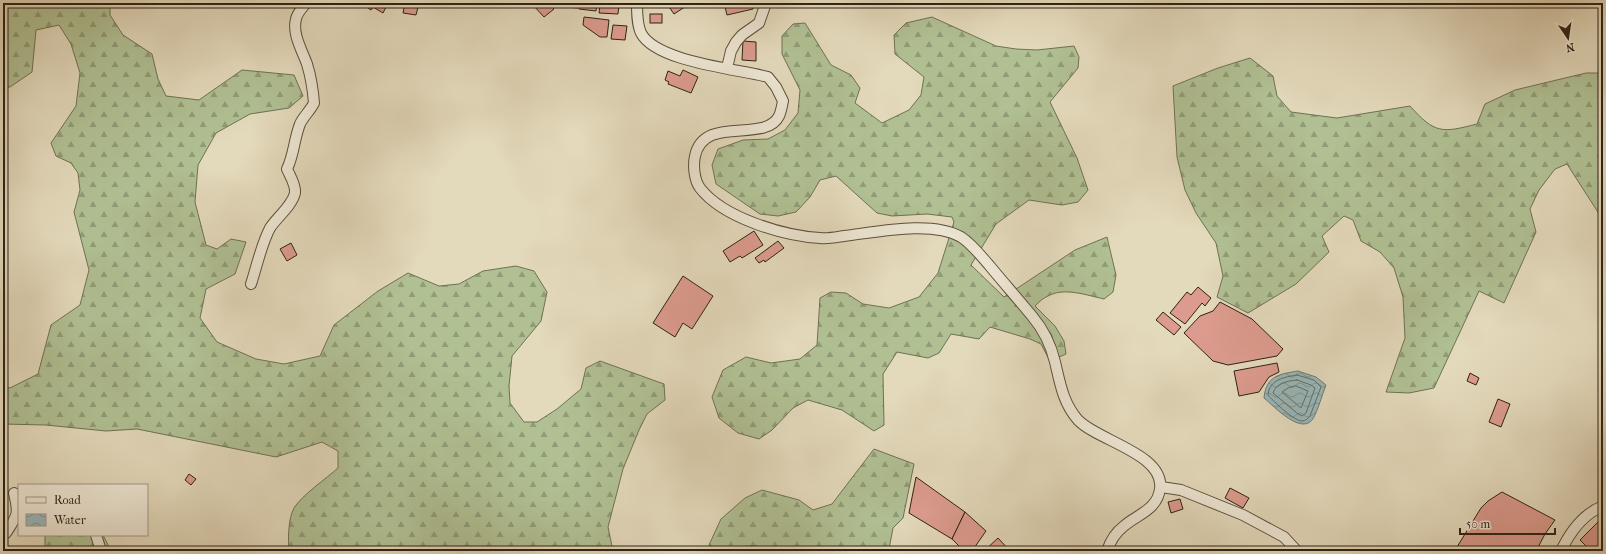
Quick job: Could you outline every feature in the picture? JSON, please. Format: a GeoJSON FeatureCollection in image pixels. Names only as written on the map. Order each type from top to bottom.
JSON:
{"type":"FeatureCollection","features":[{"type":"Feature","properties":{"kind":"street"},"geometry":{"type":"LineString","coordinates":[[251,284],[266,237],[291,201],[295,192],[294,183],[287,169],[292,159],[295,139],[300,123],[314,103],[312,83],[307,63],[299,44],[296,29],[296,18],[306,3]]}},
{"type":"Feature","properties":{"kind":"street"},"geometry":{"type":"LineString","coordinates":[[637,3],[637,16],[641,34],[651,44],[666,52],[690,61],[768,77],[776,87],[783,101],[779,116],[771,124],[755,130],[733,130],[715,133],[702,142],[695,155],[694,170],[699,187],[713,201],[745,220],[787,234],[822,239],[917,228],[939,230],[961,237],[977,252],[1038,324],[1047,340],[1055,360],[1060,386],[1067,405],[1079,421],[1104,438],[1137,453],[1151,464],[1159,477],[1160,487],[1153,506],[1123,527],[1110,543],[1107,551]]}},
{"type":"Feature","properties":{"kind":"street"},"geometry":{"type":"LineString","coordinates":[[727,68],[731,51],[736,42],[742,35],[759,23],[766,3]]}},
{"type":"Feature","properties":{"kind":"street"},"geometry":{"type":"LineString","coordinates":[[1160,487],[1181,490],[1243,515],[1284,537],[1297,551]]}},
{"type":"Feature","properties":{"kind":"street"},"geometry":{"type":"LineString","coordinates":[[3,534],[6,533],[16,517],[17,506],[14,492]]}},
{"type":"Feature","properties":{"kind":"street"},"geometry":{"type":"LineString","coordinates":[[1561,551],[1567,539],[1578,524],[1594,510],[1603,506]]}},
{"type":"Feature","properties":{"kind":"street"},"geometry":{"type":"LineString","coordinates":[[96,536],[101,551]]}},
{"type":"Feature","properties":{"kind":"green space"},"geometry":{"type":"Polygon","coordinates":[[[3,3],[110,3],[110,15],[123,35],[152,54],[158,79],[166,96],[199,100],[242,70],[294,75],[303,96],[289,108],[250,114],[216,133],[198,165],[195,202],[206,245],[217,249],[231,239],[246,242],[235,274],[206,289],[200,318],[217,342],[256,359],[284,364],[320,356],[334,325],[378,291],[408,273],[439,286],[459,284],[483,271],[516,266],[534,271],[547,292],[541,321],[512,356],[509,386],[510,403],[524,422],[537,422],[557,409],[581,389],[586,368],[600,361],[664,384],[665,400],[647,414],[623,469],[608,527],[613,551],[289,551],[290,523],[294,508],[309,492],[338,468],[338,451],[322,442],[276,457],[137,429],[106,431],[46,425],[3,424],[3,386],[10,388],[38,374],[51,325],[80,305],[89,270],[74,212],[80,190],[78,173],[71,163],[56,156],[51,143],[76,106],[80,73],[71,44],[59,25],[36,30],[32,72],[10,87],[3,87],[3,3]]]}},
{"type":"Feature","properties":{"kind":"green space"},"geometry":{"type":"Polygon","coordinates":[[[932,17],[996,46],[1037,50],[1074,46],[1079,57],[1078,68],[1050,102],[1077,158],[1088,190],[1078,202],[1062,205],[1029,200],[996,224],[971,265],[1004,297],[1075,250],[1107,237],[1116,275],[1113,292],[1104,299],[1068,292],[1054,293],[1041,300],[1035,306],[1055,326],[1064,341],[1066,354],[1050,361],[1041,344],[1030,339],[990,327],[979,339],[951,334],[939,353],[928,358],[897,352],[883,374],[884,425],[874,431],[842,410],[808,400],[793,408],[772,430],[759,439],[738,433],[719,418],[712,397],[723,370],[746,357],[771,363],[800,359],[817,345],[820,298],[831,292],[846,293],[863,304],[889,308],[919,297],[938,273],[954,222],[952,217],[927,214],[892,216],[877,213],[836,176],[820,180],[810,197],[796,212],[778,216],[760,214],[716,184],[712,165],[718,149],[743,140],[768,139],[785,130],[798,113],[800,90],[782,54],[782,36],[793,24],[805,23],[831,65],[851,75],[860,88],[855,103],[882,123],[909,110],[921,95],[924,77],[895,54],[894,35],[906,23],[932,17]]]}},
{"type":"Feature","properties":{"kind":"green space"},"geometry":{"type":"Polygon","coordinates":[[[1250,58],[1273,76],[1277,96],[1291,112],[1337,118],[1410,106],[1426,122],[1440,129],[1447,130],[1477,124],[1485,104],[1515,90],[1586,73],[1603,73],[1603,220],[1567,164],[1555,169],[1539,190],[1530,209],[1536,232],[1504,303],[1479,291],[1434,388],[1409,393],[1386,392],[1405,338],[1403,297],[1394,268],[1380,252],[1361,241],[1353,220],[1344,216],[1322,236],[1329,252],[1296,284],[1248,313],[1217,297],[1223,276],[1216,243],[1196,213],[1185,190],[1177,157],[1173,86],[1218,68],[1250,58]]]}},
{"type":"Feature","properties":{"kind":"green space"},"geometry":{"type":"Polygon","coordinates":[[[874,449],[914,464],[903,518],[893,528],[889,549],[887,551],[771,551],[757,546],[722,549],[709,545],[721,519],[745,498],[762,490],[799,500],[813,510],[832,504],[874,449]]]}},
{"type":"Feature","properties":{"kind":"green space"},"geometry":{"type":"Polygon","coordinates":[[[45,536],[104,536],[111,551],[45,551],[45,536]]]}},
{"type":"Feature","properties":{"kind":"water"},"geometry":{"type":"Polygon","coordinates":[[[1298,371],[1316,377],[1326,385],[1314,417],[1309,423],[1303,424],[1296,422],[1281,413],[1264,398],[1267,385],[1275,377],[1285,373],[1298,371]]]}},
{"type":"Feature","properties":{"kind":"building"},"geometry":{"type":"Polygon","coordinates":[[[366,3],[388,3],[383,13],[373,7],[371,10],[365,6],[367,4],[366,3]]]}},
{"type":"Feature","properties":{"kind":"building"},"geometry":{"type":"Polygon","coordinates":[[[405,3],[419,3],[416,15],[403,13],[405,3]]]}},
{"type":"Feature","properties":{"kind":"building"},"geometry":{"type":"Polygon","coordinates":[[[536,3],[548,3],[554,9],[544,17],[533,5],[536,3]]]}},
{"type":"Feature","properties":{"kind":"building"},"geometry":{"type":"Polygon","coordinates":[[[562,3],[578,3],[578,8],[564,7],[562,3]]]}},
{"type":"Feature","properties":{"kind":"building"},"geometry":{"type":"Polygon","coordinates":[[[579,3],[597,3],[596,11],[579,9],[579,3]]]}},
{"type":"Feature","properties":{"kind":"building"},"geometry":{"type":"Polygon","coordinates":[[[691,3],[674,14],[667,4],[691,3]]]}},
{"type":"Feature","properties":{"kind":"building"},"geometry":{"type":"Polygon","coordinates":[[[728,3],[755,3],[752,4],[753,9],[727,15],[725,7],[729,6],[728,3]]]}},
{"type":"Feature","properties":{"kind":"building"},"geometry":{"type":"Polygon","coordinates":[[[600,4],[619,5],[618,14],[599,13],[600,4]]]}},
{"type":"Feature","properties":{"kind":"building"},"geometry":{"type":"Polygon","coordinates":[[[650,14],[662,14],[662,23],[650,23],[650,14]]]}},
{"type":"Feature","properties":{"kind":"building"},"geometry":{"type":"Polygon","coordinates":[[[584,17],[609,20],[607,37],[600,37],[583,25],[584,17]]]}},
{"type":"Feature","properties":{"kind":"building"},"geometry":{"type":"Polygon","coordinates":[[[613,25],[627,26],[625,40],[611,39],[613,25]]]}},
{"type":"Feature","properties":{"kind":"building"},"geometry":{"type":"Polygon","coordinates":[[[743,41],[756,42],[756,61],[742,60],[743,41]]]}},
{"type":"Feature","properties":{"kind":"building"},"geometry":{"type":"Polygon","coordinates":[[[683,70],[698,77],[691,93],[668,84],[669,82],[665,80],[668,71],[680,76],[683,70]]]}},
{"type":"Feature","properties":{"kind":"building"},"geometry":{"type":"Polygon","coordinates":[[[754,231],[763,245],[742,258],[740,256],[730,262],[723,251],[754,231]]]}},
{"type":"Feature","properties":{"kind":"building"},"geometry":{"type":"Polygon","coordinates":[[[778,241],[784,248],[765,262],[764,260],[759,263],[755,258],[778,241]]]}},
{"type":"Feature","properties":{"kind":"building"},"geometry":{"type":"Polygon","coordinates":[[[291,243],[297,255],[287,261],[280,249],[291,243]]]}},
{"type":"Feature","properties":{"kind":"building"},"geometry":{"type":"Polygon","coordinates":[[[683,276],[713,296],[692,329],[683,323],[675,337],[653,323],[683,276]]]}},
{"type":"Feature","properties":{"kind":"building"},"geometry":{"type":"Polygon","coordinates":[[[1198,287],[1211,298],[1205,306],[1202,303],[1185,324],[1170,313],[1187,292],[1191,295],[1198,287]]]}},
{"type":"Feature","properties":{"kind":"building"},"geometry":{"type":"Polygon","coordinates":[[[1220,302],[1252,319],[1283,349],[1277,356],[1228,365],[1213,361],[1184,333],[1200,316],[1213,311],[1220,302]]]}},
{"type":"Feature","properties":{"kind":"building"},"geometry":{"type":"Polygon","coordinates":[[[1163,312],[1181,327],[1174,335],[1156,320],[1163,312]]]}},
{"type":"Feature","properties":{"kind":"building"},"geometry":{"type":"Polygon","coordinates":[[[1277,363],[1279,372],[1269,377],[1259,392],[1239,396],[1234,371],[1277,363]]]}},
{"type":"Feature","properties":{"kind":"building"},"geometry":{"type":"Polygon","coordinates":[[[1470,373],[1479,378],[1476,385],[1467,381],[1470,373]]]}},
{"type":"Feature","properties":{"kind":"building"},"geometry":{"type":"Polygon","coordinates":[[[1498,399],[1510,404],[1501,427],[1489,422],[1498,399]]]}},
{"type":"Feature","properties":{"kind":"building"},"geometry":{"type":"Polygon","coordinates":[[[189,474],[196,479],[191,485],[185,480],[189,474]]]}},
{"type":"Feature","properties":{"kind":"building"},"geometry":{"type":"Polygon","coordinates":[[[916,477],[965,512],[952,539],[909,513],[916,477]]]}},
{"type":"Feature","properties":{"kind":"building"},"geometry":{"type":"Polygon","coordinates":[[[1230,488],[1249,498],[1243,508],[1225,498],[1230,488]]]}},
{"type":"Feature","properties":{"kind":"building"},"geometry":{"type":"Polygon","coordinates":[[[1502,492],[1555,520],[1545,534],[1536,551],[1461,551],[1457,547],[1481,508],[1488,501],[1502,492]]]}},
{"type":"Feature","properties":{"kind":"building"},"geometry":{"type":"Polygon","coordinates":[[[1180,499],[1183,509],[1171,513],[1168,502],[1180,499]]]}},
{"type":"Feature","properties":{"kind":"building"},"geometry":{"type":"Polygon","coordinates":[[[965,512],[986,531],[972,551],[964,551],[952,539],[965,512]]]}},
{"type":"Feature","properties":{"kind":"building"},"geometry":{"type":"Polygon","coordinates":[[[1598,522],[1603,527],[1603,551],[1591,551],[1580,540],[1598,522]]]}},
{"type":"Feature","properties":{"kind":"building"},"geometry":{"type":"Polygon","coordinates":[[[998,538],[1010,551],[984,551],[998,538]]]}}]}
